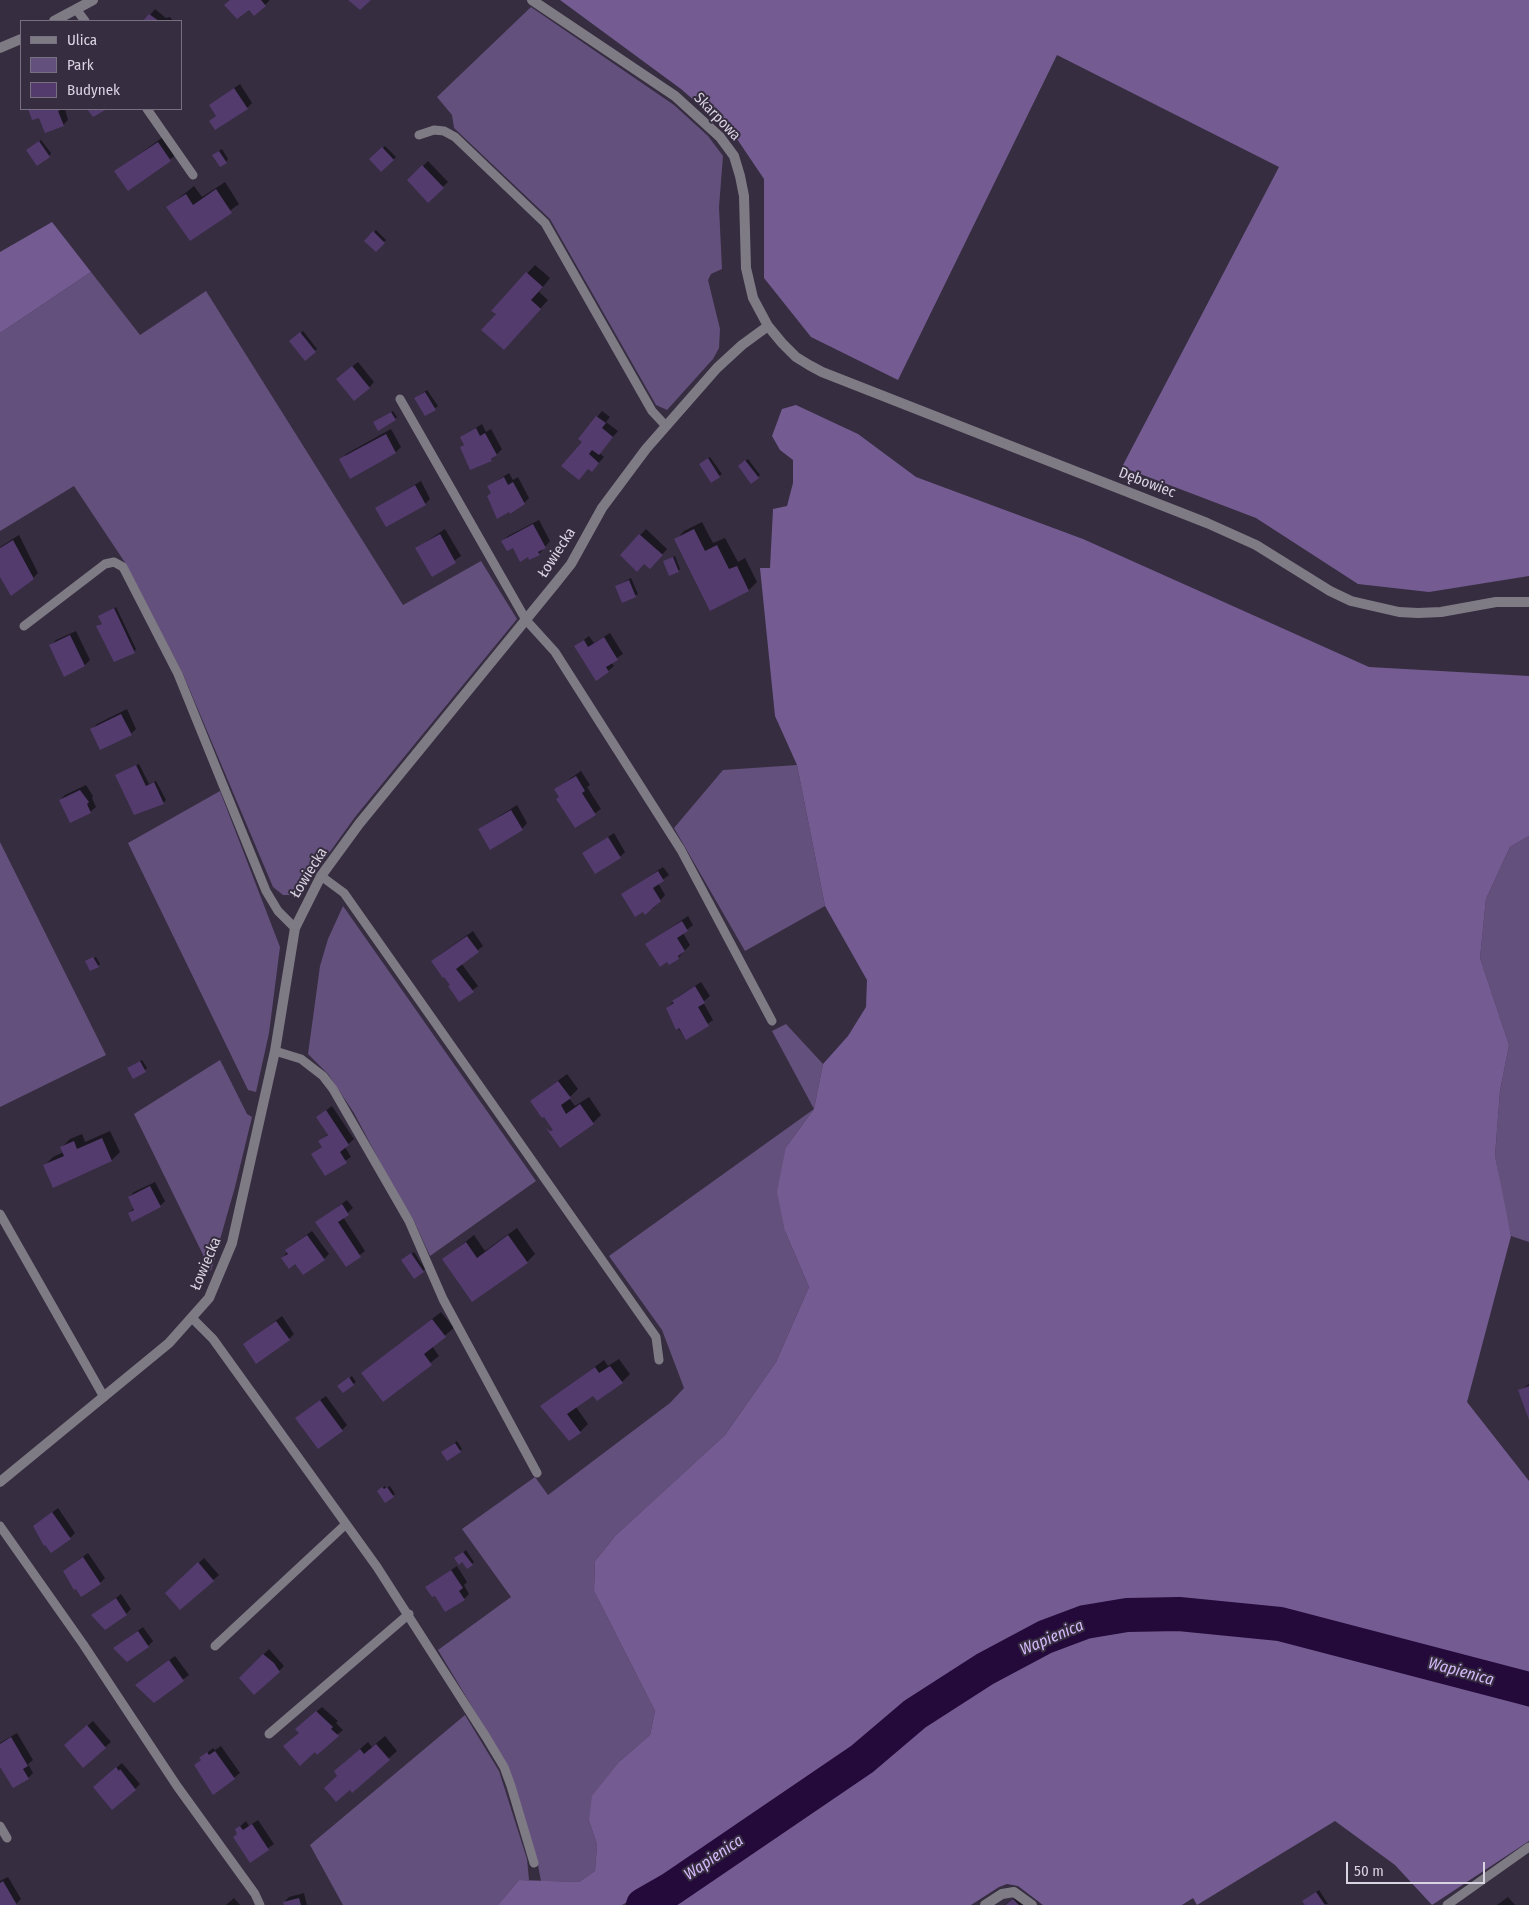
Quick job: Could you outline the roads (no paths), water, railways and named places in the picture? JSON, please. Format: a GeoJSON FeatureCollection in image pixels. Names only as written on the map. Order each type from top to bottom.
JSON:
{"type":"FeatureCollection","features":[{"type":"Feature","properties":{"kind":"street"},"geometry":{"type":"LineString","coordinates":[[56,20],[93,0]]}},
{"type":"Feature","properties":{"kind":"street","name":"Skarpowa"},"geometry":{"type":"LineString","coordinates":[[532,0],[675,96],[720,136],[734,156],[744,196],[746,268],[753,298],[768,326]]}},
{"type":"Feature","properties":{"kind":"street"},"geometry":{"type":"LineString","coordinates":[[0,48],[20,39]]}},
{"type":"Feature","properties":{"kind":"street","name":"Łowiecka"},"geometry":{"type":"LineString","coordinates":[[0,1482],[169,1343],[193,1319],[209,1298],[218,1282],[232,1243],[274,1051],[295,928],[321,876],[359,824],[571,564],[612,492],[717,368],[742,345],[768,326]]}},
{"type":"Feature","properties":{"kind":"street","name":"Dębowiec"},"geometry":{"type":"LineString","coordinates":[[768,326],[796,357],[822,372],[1208,523],[1256,546],[1330,591],[1351,601],[1399,612],[1418,613],[1441,612],[1496,602],[1529,602]]}},
{"type":"Feature","properties":{"kind":"street"},"geometry":{"type":"LineString","coordinates":[[985,1905],[1002,1894],[1014,1892],[1032,1905]]}},
{"type":"Feature","properties":{"kind":"lane"},"geometry":{"type":"LineString","coordinates":[[76,9],[84,20]]}},
{"type":"Feature","properties":{"kind":"lane"},"geometry":{"type":"LineString","coordinates":[[148,110],[193,175]]}},
{"type":"Feature","properties":{"kind":"lane"},"geometry":{"type":"LineString","coordinates":[[419,135],[434,130],[444,131],[456,137],[545,223],[652,411],[666,426]]}},
{"type":"Feature","properties":{"kind":"lane"},"geometry":{"type":"LineString","coordinates":[[400,399],[526,620],[554,652],[681,850],[772,1022]]}},
{"type":"Feature","properties":{"kind":"lane"},"geometry":{"type":"LineString","coordinates":[[24,626],[105,564],[114,562],[123,567],[178,674],[266,892],[278,911],[295,928]]}},
{"type":"Feature","properties":{"kind":"lane"},"geometry":{"type":"LineString","coordinates":[[321,876],[344,893],[656,1337],[659,1360]]}},
{"type":"Feature","properties":{"kind":"lane"},"geometry":{"type":"LineString","coordinates":[[274,1051],[306,1062],[323,1076],[333,1090],[409,1221],[444,1299],[537,1474]]}},
{"type":"Feature","properties":{"kind":"lane"},"geometry":{"type":"LineString","coordinates":[[0,1214],[104,1397]]}},
{"type":"Feature","properties":{"kind":"lane"},"geometry":{"type":"LineString","coordinates":[[193,1319],[213,1339],[409,1614],[504,1767],[534,1863]]}},
{"type":"Feature","properties":{"kind":"lane"},"geometry":{"type":"LineString","coordinates":[[215,1646],[346,1524]]}},
{"type":"Feature","properties":{"kind":"lane"},"geometry":{"type":"LineString","coordinates":[[0,1526],[83,1644],[177,1786],[256,1894],[260,1905]]}},
{"type":"Feature","properties":{"kind":"lane"},"geometry":{"type":"LineString","coordinates":[[269,1734],[409,1614]]}},
{"type":"Feature","properties":{"kind":"lane"},"geometry":{"type":"LineString","coordinates":[[0,1826],[8,1838]]}},
{"type":"Feature","properties":{"kind":"lane"},"geometry":{"type":"LineString","coordinates":[[1447,1905],[1529,1847]]}},
{"type":"Feature","properties":{"kind":"waterway","name":"Wapienica"},"geometry":{"type":"LineString","coordinates":[[643,1905],[671,1889],[862,1759],[915,1714],[985,1669],[1045,1637],[1085,1622],[1127,1615],[1179,1614],[1280,1624],[1529,1689]]}}]}
